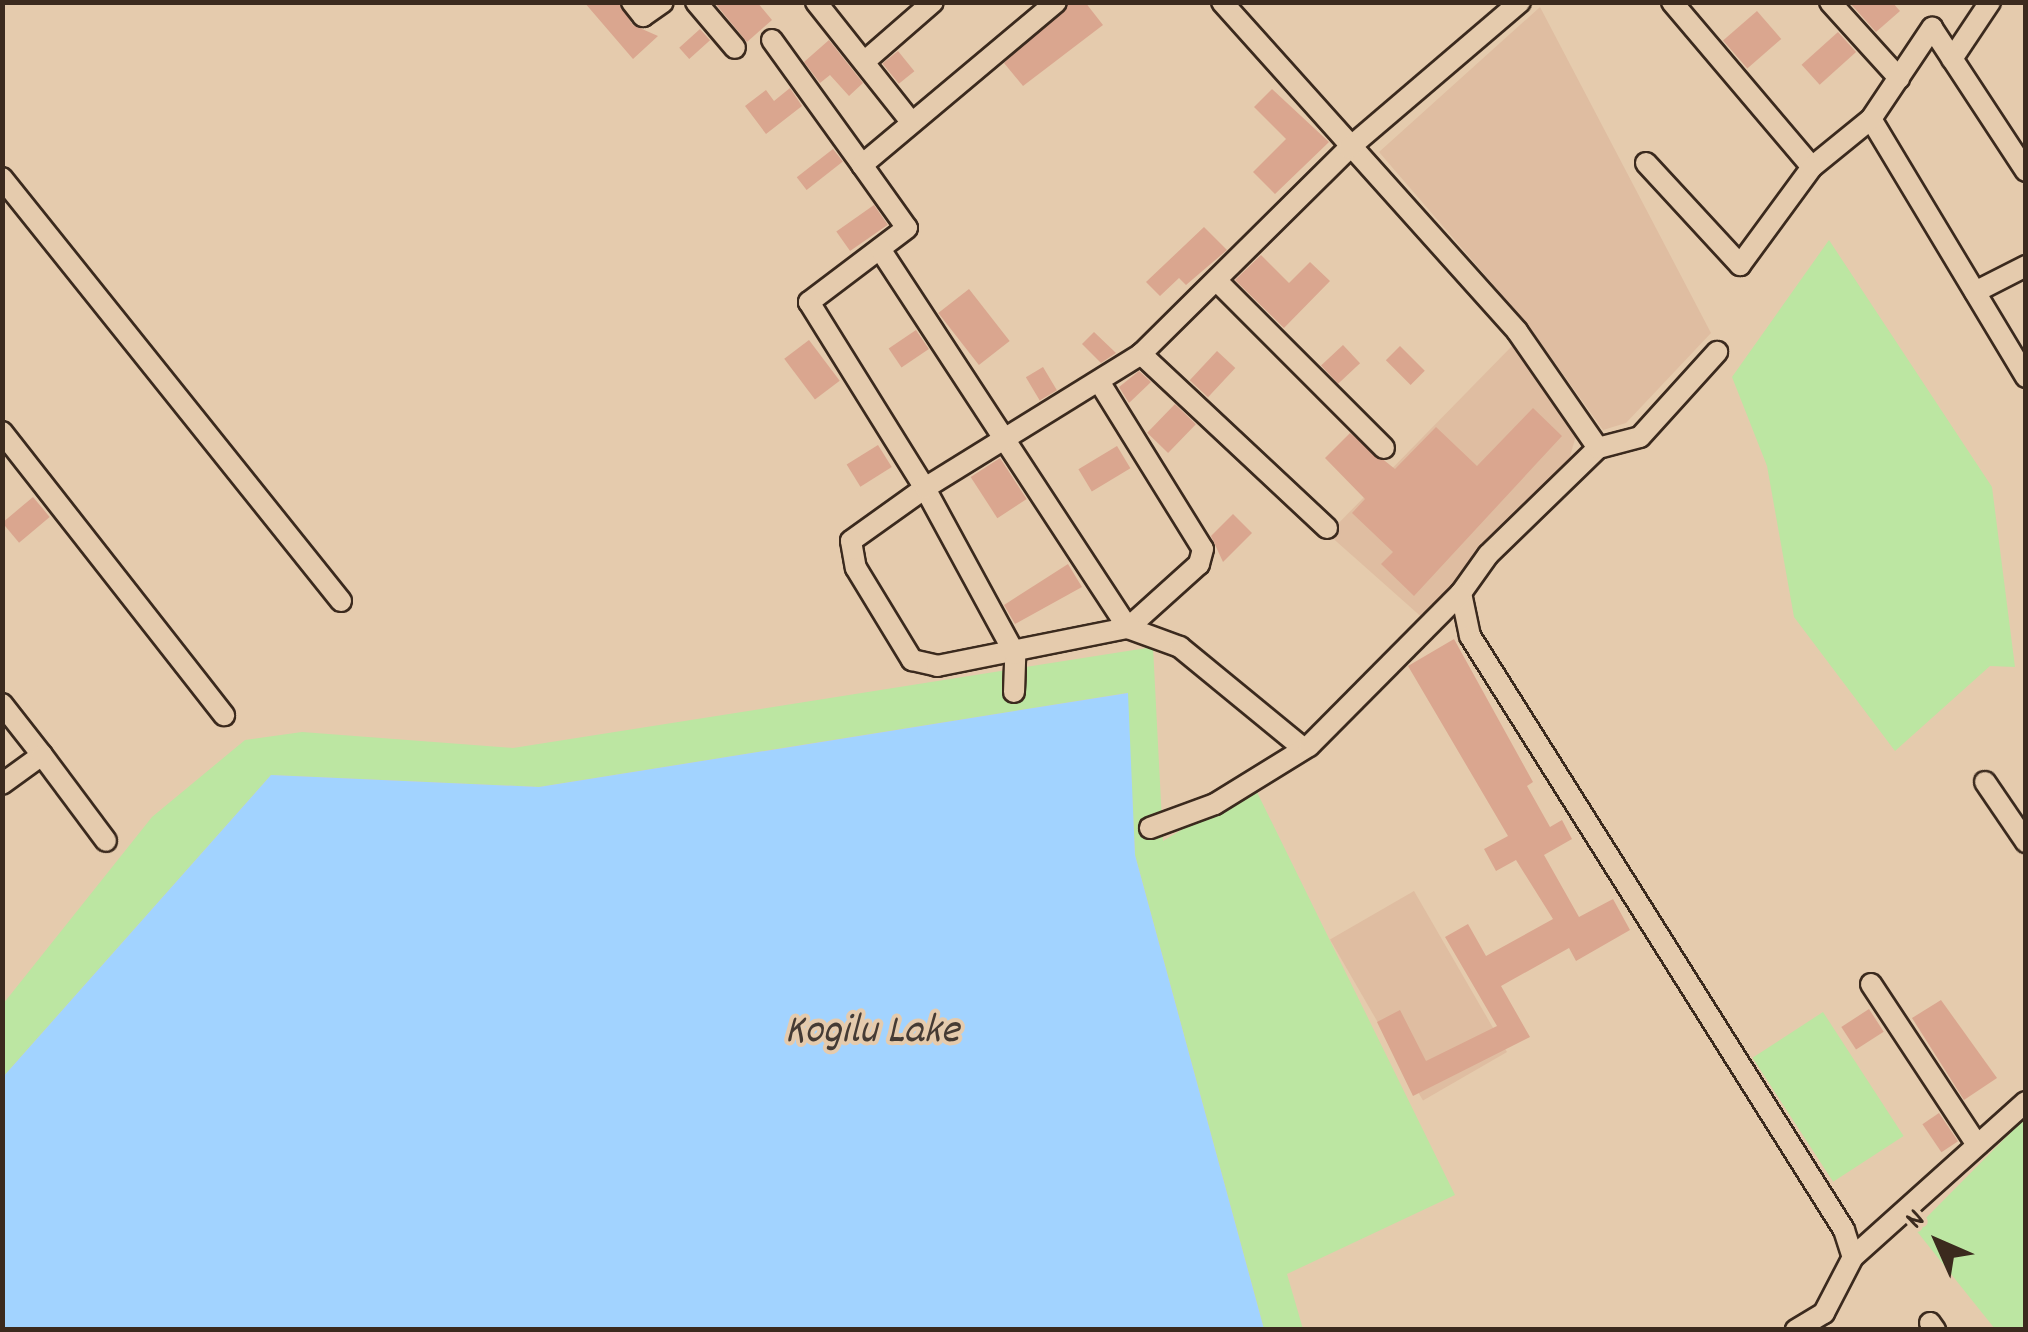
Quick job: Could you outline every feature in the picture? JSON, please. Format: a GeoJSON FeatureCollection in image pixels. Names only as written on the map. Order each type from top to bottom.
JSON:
{"type":"FeatureCollection","features":[{"type":"Feature","properties":{"kind":"street"},"geometry":{"type":"LineString","coordinates":[[632,2],[643,16],[664,2]]}},
{"type":"Feature","properties":{"kind":"street"},"geometry":{"type":"LineString","coordinates":[[696,2],[734,48]]}},
{"type":"Feature","properties":{"kind":"street"},"geometry":{"type":"LineString","coordinates":[[816,2],[911,122]]}},
{"type":"Feature","properties":{"kind":"street"},"geometry":{"type":"LineString","coordinates":[[864,62],[933,2]]}},
{"type":"Feature","properties":{"kind":"street"},"geometry":{"type":"LineString","coordinates":[[862,165],[1056,2]]}},
{"type":"Feature","properties":{"kind":"street"},"geometry":{"type":"LineString","coordinates":[[1100,383],[1203,549],[1199,564],[1128,628],[1015,654],[936,666],[912,660],[856,568],[851,541],[925,488],[1100,383],[1141,354],[1349,148],[1520,2]]}},
{"type":"Feature","properties":{"kind":"street"},"geometry":{"type":"LineString","coordinates":[[1672,2],[1812,167]]}},
{"type":"Feature","properties":{"kind":"street"},"geometry":{"type":"LineString","coordinates":[[1830,2],[1899,78]]}},
{"type":"Feature","properties":{"kind":"street"},"geometry":{"type":"LineString","coordinates":[[1952,59],[1990,2]]}},
{"type":"Feature","properties":{"kind":"street"},"geometry":{"type":"LineString","coordinates":[[1226,4],[1349,148],[1518,332],[1598,448]]}},
{"type":"Feature","properties":{"kind":"street"},"geometry":{"type":"LineString","coordinates":[[1646,163],[1740,265],[1812,167],[1871,120],[1932,28],[2026,171]]}},
{"type":"Feature","properties":{"kind":"street"},"geometry":{"type":"LineString","coordinates":[[772,40],[907,228],[808,302],[925,488],[1015,654],[1014,692]]}},
{"type":"Feature","properties":{"kind":"street"},"geometry":{"type":"LineString","coordinates":[[1871,120],[2026,376]]}},
{"type":"Feature","properties":{"kind":"street"},"geometry":{"type":"LineString","coordinates":[[2,178],[341,602]]}},
{"type":"Feature","properties":{"kind":"street"},"geometry":{"type":"LineString","coordinates":[[880,249],[1009,438],[1128,628],[1180,647],[1298,744]]}},
{"type":"Feature","properties":{"kind":"street"},"geometry":{"type":"LineString","coordinates":[[1975,292],[2026,266]]}},
{"type":"Feature","properties":{"kind":"street"},"geometry":{"type":"LineString","coordinates":[[1216,281],[1384,448]]}},
{"type":"Feature","properties":{"kind":"street"},"geometry":{"type":"LineString","coordinates":[[1150,828],[1215,804],[1309,746],[1461,592],[1488,554],[1598,448],[1640,437],[1717,352]]}},
{"type":"Feature","properties":{"kind":"street"},"geometry":{"type":"LineString","coordinates":[[1141,354],[1327,528]]}},
{"type":"Feature","properties":{"kind":"street"},"geometry":{"type":"LineString","coordinates":[[2,432],[224,715]]}},
{"type":"Feature","properties":{"kind":"street"},"geometry":{"type":"LineString","coordinates":[[1461,592],[1470,636],[1830,1206],[1852,1257]]}},
{"type":"Feature","properties":{"kind":"street"},"geometry":{"type":"LineString","coordinates":[[2,704],[106,841]]}},
{"type":"Feature","properties":{"kind":"street"},"geometry":{"type":"LineString","coordinates":[[2,784],[42,755]]}},
{"type":"Feature","properties":{"kind":"street"},"geometry":{"type":"LineString","coordinates":[[1985,782],[2026,842]]}},
{"type":"Feature","properties":{"kind":"street"},"geometry":{"type":"LineString","coordinates":[[1870,984],[1978,1145]]}},
{"type":"Feature","properties":{"kind":"street"},"geometry":{"type":"LineString","coordinates":[[1796,1330],[1824,1313],[1852,1257],[2026,1102]]}},
{"type":"Feature","properties":{"kind":"shaded area"},"geometry":{"type":"Polygon","coordinates":[[[1540,7],[1711,333],[1626,423],[1603,430],[1528,325],[1379,152],[1540,7]]]}},
{"type":"Feature","properties":{"kind":"shaded area"},"geometry":{"type":"Polygon","coordinates":[[[1512,346],[1577,432],[1569,460],[1426,621],[1328,534],[1512,346]]]}},
{"type":"Feature","properties":{"kind":"shaded area"},"geometry":{"type":"Polygon","coordinates":[[[1414,891],[1507,1052],[1423,1101],[1330,939],[1414,891]]]}},
{"type":"Feature","properties":{"kind":"green space"},"geometry":{"type":"Polygon","coordinates":[[[1829,240],[1992,487],[2015,667],[1990,666],[1895,751],[1794,617],[1767,466],[1732,377],[1829,240]]]}},
{"type":"Feature","properties":{"kind":"green space"},"geometry":{"type":"Polygon","coordinates":[[[1153,647],[1163,841],[1254,786],[1455,1195],[1287,1274],[1303,1329],[1264,1329],[1135,855],[1127,693],[539,787],[271,775],[3,1077],[3,1004],[152,817],[245,740],[302,732],[513,748],[1153,647]]]}},
{"type":"Feature","properties":{"kind":"green space"},"geometry":{"type":"Polygon","coordinates":[[[1823,1012],[1904,1136],[1833,1182],[1753,1058],[1823,1012]]]}},
{"type":"Feature","properties":{"kind":"green space"},"geometry":{"type":"Polygon","coordinates":[[[2025,1118],[2025,1329],[1995,1329],[1915,1229],[2025,1118]]]}},
{"type":"Feature","properties":{"kind":"water","name":"Kogilu Lake"},"geometry":{"type":"Polygon","coordinates":[[[1128,693],[1135,855],[1264,1329],[3,1329],[3,1077],[271,775],[539,787],[1128,693]]]}},
{"type":"Feature","properties":{"kind":"building"},"geometry":{"type":"Polygon","coordinates":[[[584,2],[618,2],[633,25],[658,36],[633,59],[584,2]]]}},
{"type":"Feature","properties":{"kind":"building"},"geometry":{"type":"Polygon","coordinates":[[[714,2],[757,2],[772,20],[747,42],[714,2]]]}},
{"type":"Feature","properties":{"kind":"building"},"geometry":{"type":"Polygon","coordinates":[[[1069,2],[1085,2],[1103,25],[1023,86],[1004,63],[1069,2]]]}},
{"type":"Feature","properties":{"kind":"building"},"geometry":{"type":"Polygon","coordinates":[[[1849,2],[1892,2],[1900,11],[1876,32],[1849,2]]]}},
{"type":"Feature","properties":{"kind":"building"},"geometry":{"type":"Polygon","coordinates":[[[1757,11],[1781,39],[1747,68],[1723,41],[1757,11]]]}},
{"type":"Feature","properties":{"kind":"building"},"geometry":{"type":"Polygon","coordinates":[[[700,29],[710,40],[689,59],[679,48],[700,29]]]}},
{"type":"Feature","properties":{"kind":"building"},"geometry":{"type":"Polygon","coordinates":[[[1838,32],[1856,52],[1820,85],[1802,65],[1838,32]]]}},
{"type":"Feature","properties":{"kind":"building"},"geometry":{"type":"Polygon","coordinates":[[[829,40],[863,83],[849,96],[830,75],[820,83],[804,62],[829,40]]]}},
{"type":"Feature","properties":{"kind":"building"},"geometry":{"type":"Polygon","coordinates":[[[898,51],[914,71],[899,84],[882,64],[898,51]]]}},
{"type":"Feature","properties":{"kind":"building"},"geometry":{"type":"Polygon","coordinates":[[[790,88],[802,106],[766,134],[745,106],[766,90],[774,101],[790,88]]]}},
{"type":"Feature","properties":{"kind":"building"},"geometry":{"type":"Polygon","coordinates":[[[1272,89],[1329,142],[1275,194],[1253,172],[1286,139],[1254,107],[1272,89]]]}},
{"type":"Feature","properties":{"kind":"building"},"geometry":{"type":"Polygon","coordinates":[[[833,149],[843,162],[807,190],[797,177],[833,149]]]}},
{"type":"Feature","properties":{"kind":"building"},"geometry":{"type":"Polygon","coordinates":[[[874,205],[888,225],[850,251],[836,231],[874,205]]]}},
{"type":"Feature","properties":{"kind":"building"},"geometry":{"type":"Polygon","coordinates":[[[1204,227],[1227,250],[1186,285],[1179,278],[1160,296],[1146,282],[1204,227]]]}},
{"type":"Feature","properties":{"kind":"building"},"geometry":{"type":"Polygon","coordinates":[[[1261,255],[1289,283],[1310,262],[1330,281],[1284,328],[1235,280],[1261,255]]]}},
{"type":"Feature","properties":{"kind":"building"},"geometry":{"type":"Polygon","coordinates":[[[969,289],[1010,341],[979,365],[938,313],[969,289]]]}},
{"type":"Feature","properties":{"kind":"building"},"geometry":{"type":"Polygon","coordinates":[[[916,330],[929,349],[902,368],[889,348],[916,330]]]}},
{"type":"Feature","properties":{"kind":"building"},"geometry":{"type":"Polygon","coordinates":[[[1094,332],[1116,353],[1101,363],[1082,344],[1094,332]]]}},
{"type":"Feature","properties":{"kind":"building"},"geometry":{"type":"Polygon","coordinates":[[[809,340],[840,381],[815,399],[784,359],[809,340]]]}},
{"type":"Feature","properties":{"kind":"building"},"geometry":{"type":"Polygon","coordinates":[[[1343,345],[1360,363],[1338,384],[1321,365],[1343,345]]]}},
{"type":"Feature","properties":{"kind":"building"},"geometry":{"type":"Polygon","coordinates":[[[1400,346],[1425,371],[1411,385],[1386,360],[1400,346]]]}},
{"type":"Feature","properties":{"kind":"building"},"geometry":{"type":"Polygon","coordinates":[[[1217,351],[1235,368],[1208,397],[1190,380],[1217,351]]]}},
{"type":"Feature","properties":{"kind":"building"},"geometry":{"type":"Polygon","coordinates":[[[1043,367],[1057,390],[1040,400],[1026,377],[1043,367]]]}},
{"type":"Feature","properties":{"kind":"building"},"geometry":{"type":"Polygon","coordinates":[[[1139,371],[1151,382],[1129,403],[1119,387],[1139,371]]]}},
{"type":"Feature","properties":{"kind":"building"},"geometry":{"type":"Polygon","coordinates":[[[1175,404],[1196,424],[1168,453],[1147,433],[1175,404]]]}},
{"type":"Feature","properties":{"kind":"building"},"geometry":{"type":"Polygon","coordinates":[[[1533,408],[1562,436],[1414,596],[1381,564],[1393,552],[1352,513],[1365,499],[1325,458],[1350,433],[1395,469],[1436,427],[1477,466],[1533,408]]]}},
{"type":"Feature","properties":{"kind":"building"},"geometry":{"type":"Polygon","coordinates":[[[878,445],[892,467],[860,487],[847,465],[878,445]]]}},
{"type":"Feature","properties":{"kind":"building"},"geometry":{"type":"Polygon","coordinates":[[[1117,446],[1130,468],[1092,491],[1078,469],[1117,446]]]}},
{"type":"Feature","properties":{"kind":"building"},"geometry":{"type":"Polygon","coordinates":[[[1000,458],[1027,499],[997,518],[971,477],[1000,458]]]}},
{"type":"Feature","properties":{"kind":"building"},"geometry":{"type":"Polygon","coordinates":[[[33,497],[50,517],[19,543],[2,523],[33,497]]]}},
{"type":"Feature","properties":{"kind":"building"},"geometry":{"type":"Polygon","coordinates":[[[1233,514],[1252,533],[1223,562],[1211,536],[1233,514]]]}},
{"type":"Feature","properties":{"kind":"building"},"geometry":{"type":"Polygon","coordinates":[[[1068,564],[1082,587],[1015,624],[1004,605],[1068,564]]]}},
{"type":"Feature","properties":{"kind":"building"},"geometry":{"type":"Polygon","coordinates":[[[1454,639],[1533,782],[1527,786],[1550,827],[1562,820],[1572,839],[1544,855],[1579,917],[1613,899],[1630,930],[1576,961],[1569,948],[1501,986],[1530,1037],[1413,1096],[1377,1022],[1400,1010],[1426,1061],[1497,1026],[1445,937],[1468,924],[1486,956],[1553,919],[1516,860],[1496,871],[1484,849],[1508,836],[1408,666],[1454,639]]]}},
{"type":"Feature","properties":{"kind":"building"},"geometry":{"type":"Polygon","coordinates":[[[1941,1000],[1997,1078],[1964,1100],[1912,1018],[1941,1000]]]}},
{"type":"Feature","properties":{"kind":"building"},"geometry":{"type":"Polygon","coordinates":[[[1869,1009],[1884,1032],[1856,1050],[1841,1027],[1869,1009]]]}},
{"type":"Feature","properties":{"kind":"building"},"geometry":{"type":"Polygon","coordinates":[[[1939,1113],[1958,1141],[1941,1152],[1922,1124],[1939,1113]]]}}]}
